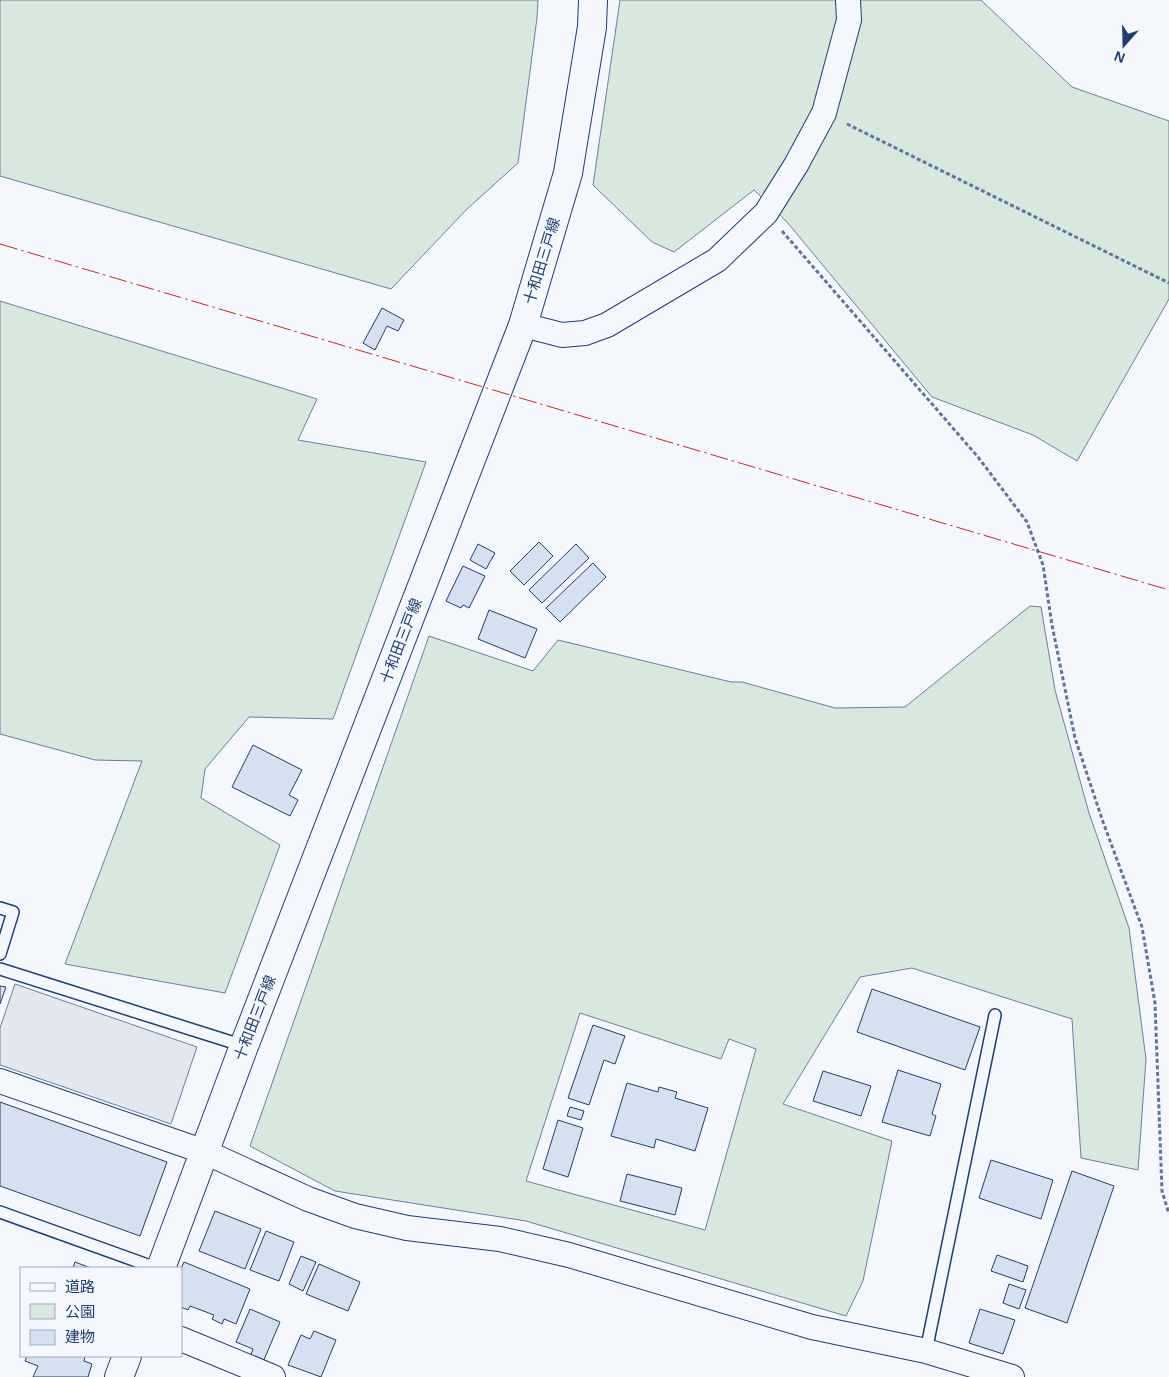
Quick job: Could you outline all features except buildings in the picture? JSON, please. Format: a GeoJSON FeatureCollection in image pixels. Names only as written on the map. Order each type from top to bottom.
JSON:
{"type":"FeatureCollection","features":[{"type":"Feature","properties":{"kind":"main road","name":"十和田三戸線"},"geometry":{"type":"LineString","coordinates":[[161,1267],[244,1046],[523,325],[568,173],[592,27],[593,0]]}},
{"type":"Feature","properties":{"kind":"main road"},"geometry":{"type":"LineString","coordinates":[[119,1377],[127,1357]]}},
{"type":"Feature","properties":{"kind":"street"},"geometry":{"type":"LineString","coordinates":[[523,325],[562,335],[586,332],[607,325],[717,260],[766,213],[796,165],[824,113],[849,20],[848,0]]}},
{"type":"Feature","properties":{"kind":"street"},"geometry":{"type":"LineString","coordinates":[[0,1081],[205,1152],[308,1199],[355,1216],[407,1228],[500,1239],[569,1255],[812,1327],[926,1351],[1012,1377]]}},
{"type":"Feature","properties":{"kind":"street"},"geometry":{"type":"LineString","coordinates":[[182,1339],[273,1377]]}},
{"type":"Feature","properties":{"kind":"lane"},"geometry":{"type":"LineString","coordinates":[[0,908],[13,912],[0,954]]}},
{"type":"Feature","properties":{"kind":"lane"},"geometry":{"type":"LineString","coordinates":[[0,968],[244,1046]]}},
{"type":"Feature","properties":{"kind":"lane"},"geometry":{"type":"LineString","coordinates":[[926,1351],[995,1014]]}},
{"type":"Feature","properties":{"kind":"lane"},"geometry":{"type":"LineString","coordinates":[[0,1212],[153,1267]]}},
{"type":"Feature","properties":{"kind":"path"},"geometry":{"type":"LineString","coordinates":[[824,113],[1169,283]]}},
{"type":"Feature","properties":{"kind":"path"},"geometry":{"type":"LineString","coordinates":[[766,213],[978,457],[1027,522],[1043,565],[1052,625],[1075,738],[1103,822],[1142,927],[1155,1003],[1162,1191],[1169,1214]]}},
{"type":"Feature","properties":{"kind":"green space"},"geometry":{"type":"Polygon","coordinates":[[[0,0],[538,0],[518,163],[467,209],[391,289],[0,176],[0,0]]]}},
{"type":"Feature","properties":{"kind":"green space"},"geometry":{"type":"Polygon","coordinates":[[[620,0],[981,0],[1072,87],[1169,121],[1169,299],[1077,461],[1033,435],[932,397],[787,222],[754,190],[674,252],[652,242],[593,185],[620,0]]]}},
{"type":"Feature","properties":{"kind":"green space"},"geometry":{"type":"Polygon","coordinates":[[[0,301],[317,399],[298,440],[426,462],[333,719],[249,717],[205,769],[201,798],[280,845],[225,993],[65,964],[142,761],[95,760],[0,734],[0,301]]]}},
{"type":"Feature","properties":{"kind":"green space"},"geometry":{"type":"Polygon","coordinates":[[[1030,606],[1041,607],[1055,690],[1089,813],[1129,928],[1146,1059],[1138,1170],[1081,1158],[1072,1019],[912,968],[860,977],[783,1104],[892,1141],[863,1281],[846,1316],[526,1221],[335,1191],[250,1146],[429,636],[533,671],[558,640],[731,682],[742,682],[835,708],[905,707],[1030,606]],[[580,1013],[526,1181],[705,1230],[756,1049],[729,1039],[721,1059],[580,1013]]]}},
{"type":"Feature","properties":{"kind":"shaded area"},"geometry":{"type":"Polygon","coordinates":[[[15,984],[197,1047],[171,1124],[0,1065],[0,1028],[15,984]]]}},
{"type":"Feature","properties":{"kind":"power"},"geometry":{"type":"LineString","coordinates":[[0,244],[1169,590]]}}]}
